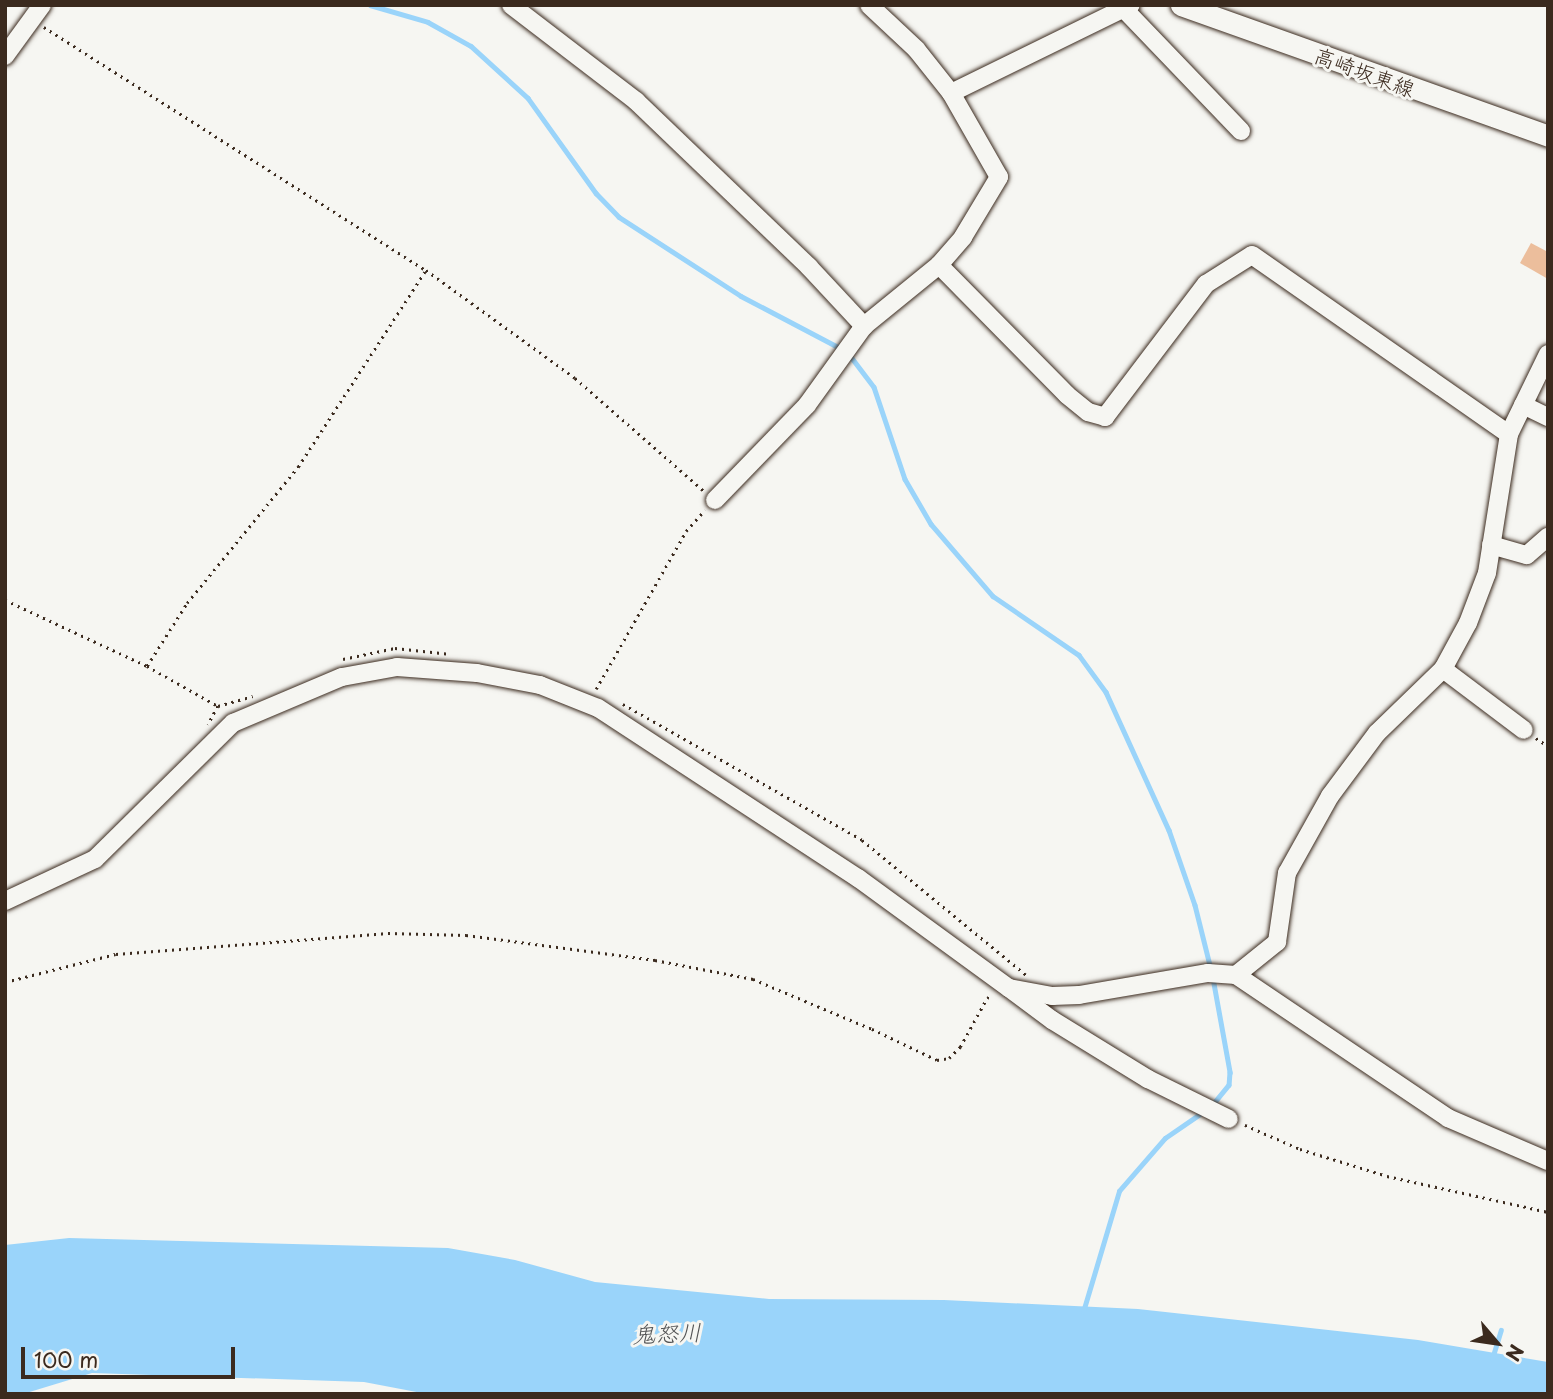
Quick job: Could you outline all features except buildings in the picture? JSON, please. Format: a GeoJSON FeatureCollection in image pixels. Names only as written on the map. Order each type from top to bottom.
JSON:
{"type":"FeatureCollection","features":[{"type":"Feature","properties":{"kind":"main road","name":"高崎坂東線"},"geometry":{"type":"LineString","coordinates":[[1181,5],[1548,136]]}},
{"type":"Feature","properties":{"kind":"street"},"geometry":{"type":"LineString","coordinates":[[511,5],[636,101],[809,267],[864,326]]}},
{"type":"Feature","properties":{"kind":"street"},"geometry":{"type":"LineString","coordinates":[[715,500],[807,405],[864,326],[939,265],[963,237],[999,177],[951,93],[916,49],[869,5]]}},
{"type":"Feature","properties":{"kind":"street"},"geometry":{"type":"LineString","coordinates":[[951,93],[1128,7],[1241,131]]}},
{"type":"Feature","properties":{"kind":"street"},"geometry":{"type":"LineString","coordinates":[[5,56],[37,13]]}},
{"type":"Feature","properties":{"kind":"street"},"geometry":{"type":"LineString","coordinates":[[939,265],[1067,396],[1088,412],[1105,417],[1206,284],[1252,255],[1509,434]]}},
{"type":"Feature","properties":{"kind":"street"},"geometry":{"type":"LineString","coordinates":[[1236,975],[1277,942],[1287,873],[1330,796],[1377,733],[1443,669],[1480,594],[1509,434],[1548,354]]}},
{"type":"Feature","properties":{"kind":"street"},"geometry":{"type":"LineString","coordinates":[[1523,405],[1548,417]]}},
{"type":"Feature","properties":{"kind":"street"},"geometry":{"type":"LineString","coordinates":[[1491,545],[1527,555],[1548,537]]}},
{"type":"Feature","properties":{"kind":"street"},"geometry":{"type":"LineString","coordinates":[[5,901],[95,859],[233,723],[342,677],[397,667],[477,673],[540,685],[598,708],[858,878],[1002,990],[1148,1079],[1229,1119]]}},
{"type":"Feature","properties":{"kind":"street"},"geometry":{"type":"LineString","coordinates":[[1443,669],[1524,730]]}},
{"type":"Feature","properties":{"kind":"street"},"geometry":{"type":"LineString","coordinates":[[1002,990],[1039,991],[1052,996],[1079,995],[1208,973],[1236,975],[1448,1118],[1548,1161]]}},
{"type":"Feature","properties":{"kind":"path"},"geometry":{"type":"LineString","coordinates":[[37,13],[77,46],[426,270],[575,378],[715,500],[686,531],[596,689]]}},
{"type":"Feature","properties":{"kind":"path"},"geometry":{"type":"LineString","coordinates":[[147,666],[187,603],[298,467],[426,270]]}},
{"type":"Feature","properties":{"kind":"path"},"geometry":{"type":"LineString","coordinates":[[5,600],[147,666],[218,706],[206,727]]}},
{"type":"Feature","properties":{"kind":"path"},"geometry":{"type":"LineString","coordinates":[[5,982],[116,954],[388,933],[466,935],[655,960],[753,979],[872,1029],[937,1060],[949,1058],[960,1047],[987,998],[1002,990]]}},
{"type":"Feature","properties":{"kind":"path"},"geometry":{"type":"LineString","coordinates":[[1229,1119],[1300,1149],[1387,1175],[1548,1212]]}},
{"type":"Feature","properties":{"kind":"water","name":"鬼怒川"},"geometry":{"type":"Polygon","coordinates":[[[69,1238],[448,1248],[515,1260],[595,1282],[769,1299],[944,1300],[1138,1309],[1418,1340],[1548,1362],[1548,1394],[427,1394],[364,1382],[92,1373],[23,1394],[5,1394],[5,1245],[69,1238]]]}},
{"type":"Feature","properties":{"kind":"waterway"},"geometry":{"type":"LineString","coordinates":[[370,5],[428,22],[471,46],[528,98],[596,193],[619,217],[741,296],[842,349]]}},
{"type":"Feature","properties":{"kind":"waterway"},"geometry":{"type":"LineString","coordinates":[[849,354],[874,387],[905,479],[931,524],[993,596],[1079,655],[1106,692],[1169,830],[1195,905],[1211,969]]}},
{"type":"Feature","properties":{"kind":"waterway"},"geometry":{"type":"LineString","coordinates":[[1213,978],[1230,1072],[1229,1085],[1213,1105]]}},
{"type":"Feature","properties":{"kind":"waterway"},"geometry":{"type":"LineString","coordinates":[[1083,1312],[1119,1191],[1165,1138],[1203,1112]]}},
{"type":"Feature","properties":{"kind":"waterway"},"geometry":{"type":"LineString","coordinates":[[1492,1359],[1501,1330]]}}]}
